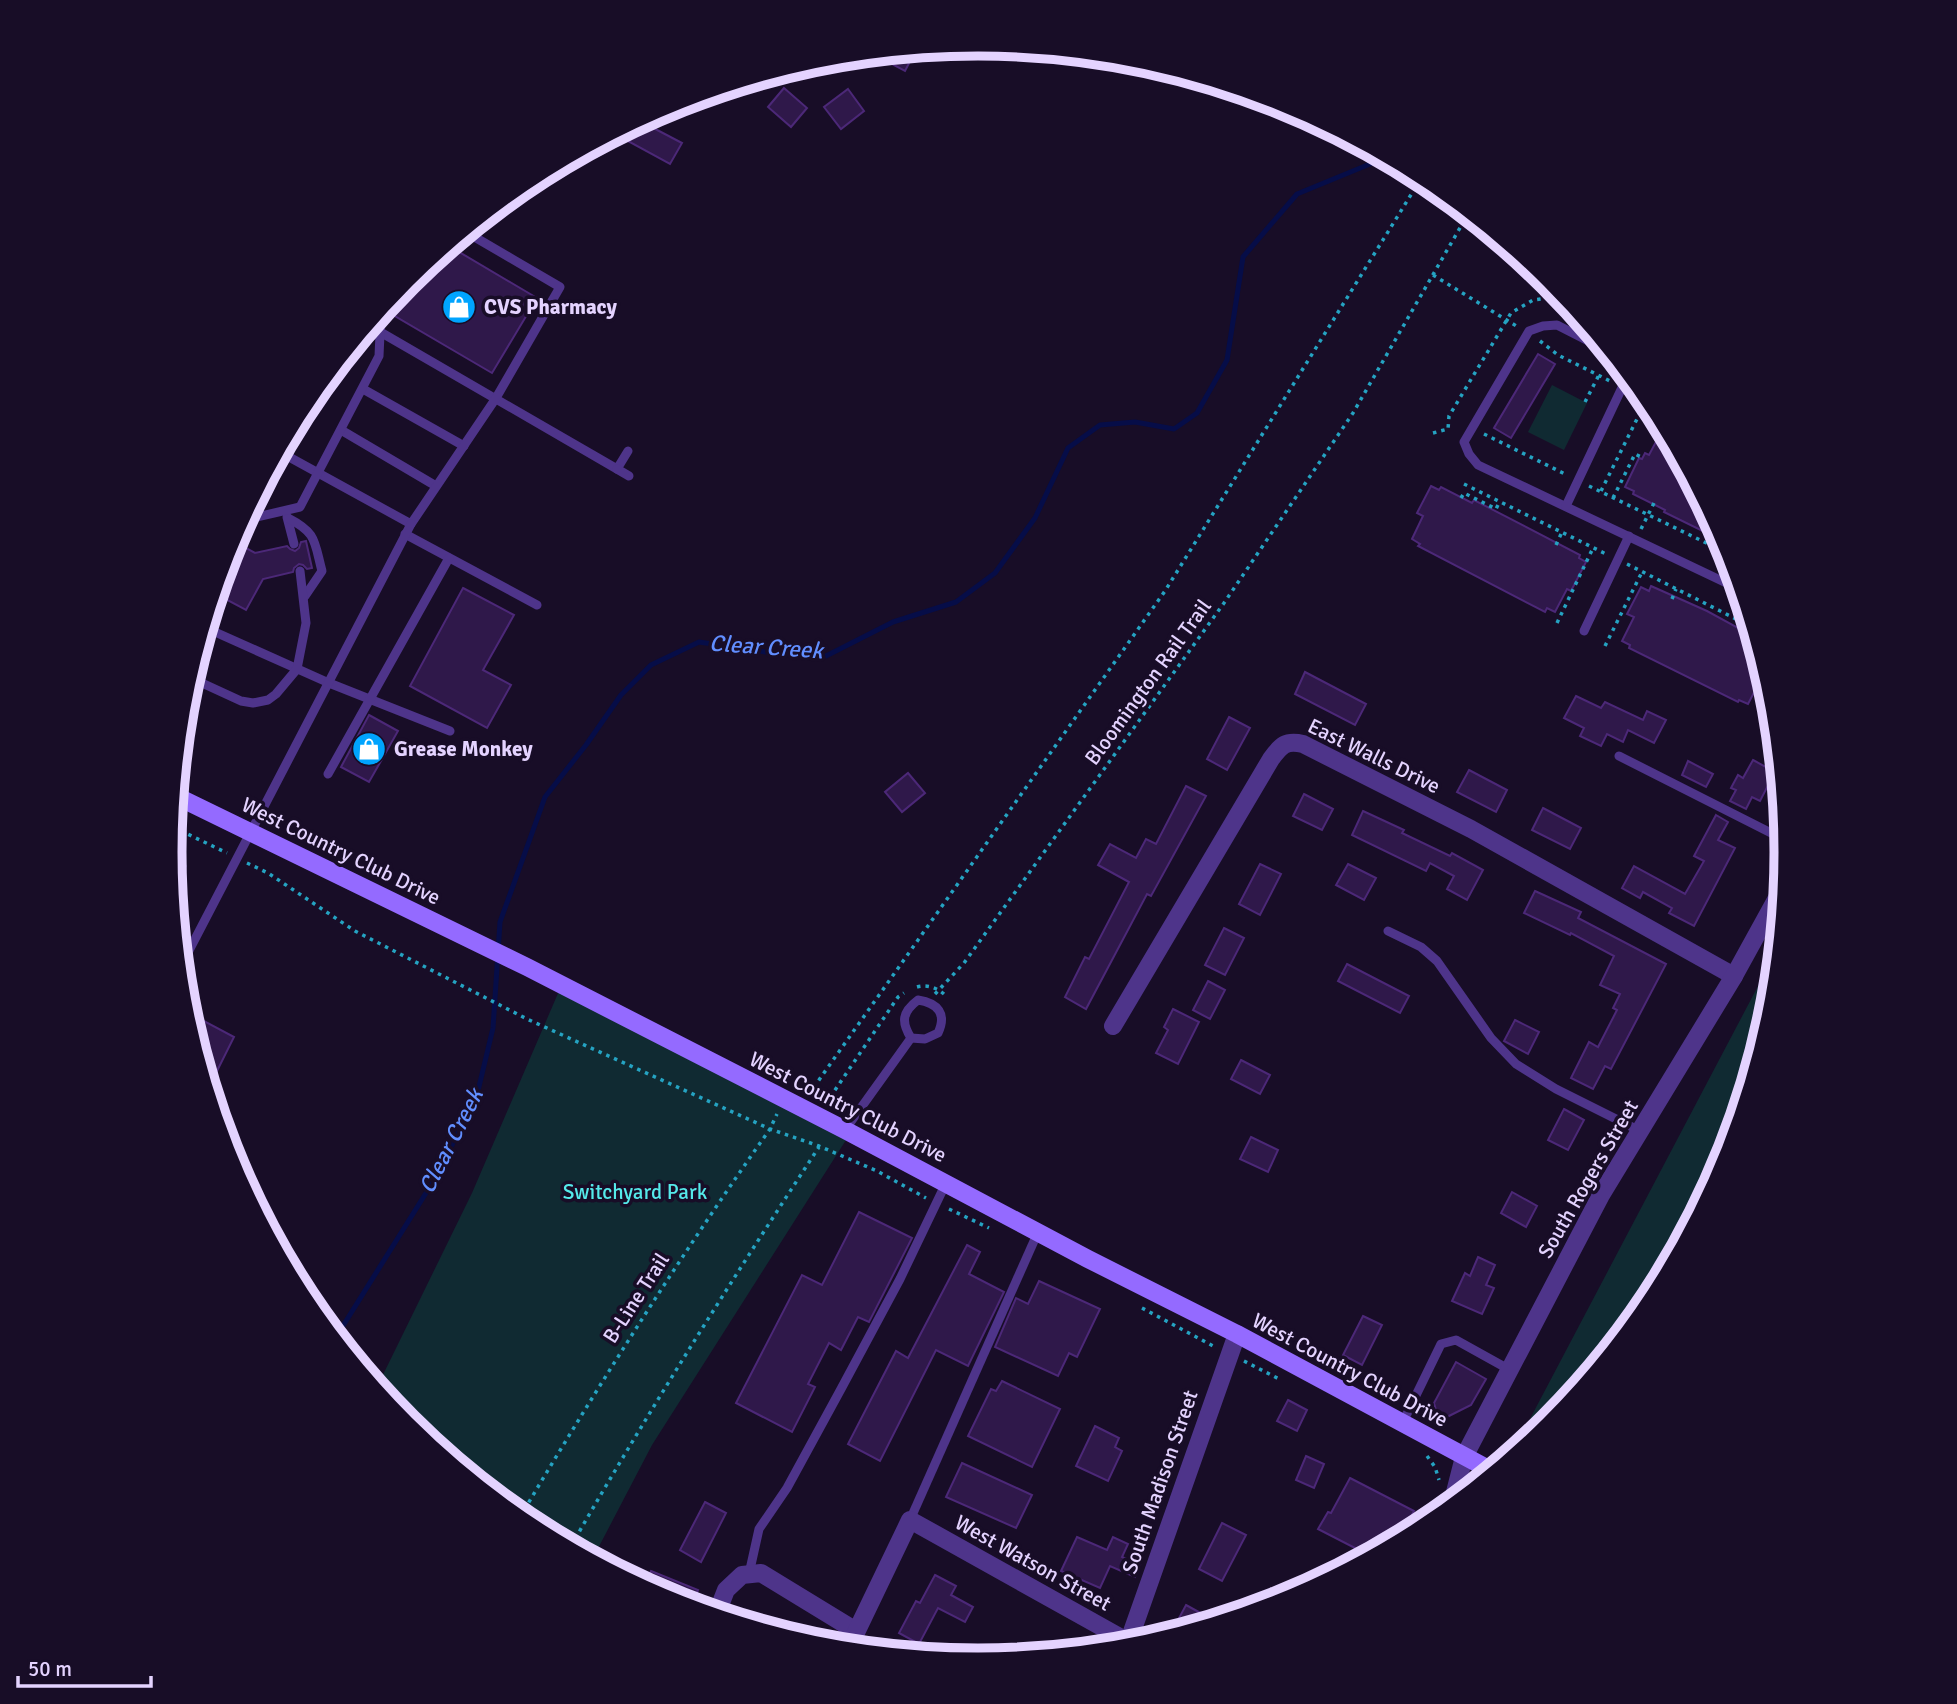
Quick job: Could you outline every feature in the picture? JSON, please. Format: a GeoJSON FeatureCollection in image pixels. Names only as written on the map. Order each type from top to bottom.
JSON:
{"type":"FeatureCollection","features":[{"type":"Feature","properties":{"kind":"main road","name":"West Country Club Drive"},"geometry":{"type":"LineString","coordinates":[[184,800],[527,967],[845,1130],[1237,1334],[1483,1467]]}},
{"type":"Feature","properties":{"kind":"street","name":"East Walls Drive"},"geometry":{"type":"LineString","coordinates":[[1114,1026],[1271,759],[1284,743],[1290,741],[1303,744],[1471,829],[1734,976]]}},
{"type":"Feature","properties":{"kind":"street","name":"South Rogers Street"},"geometry":{"type":"LineString","coordinates":[[1456,1489],[1464,1457],[1601,1195],[1734,976],[1773,905]]}},
{"type":"Feature","properties":{"kind":"street","name":"South Madison Street"},"geometry":{"type":"LineString","coordinates":[[1134,1633],[1237,1334]]}},
{"type":"Feature","properties":{"kind":"street"},"geometry":{"type":"LineString","coordinates":[[853,1638],[909,1520]]}},
{"type":"Feature","properties":{"kind":"street","name":"West Watson Street"},"geometry":{"type":"LineString","coordinates":[[909,1520],[1115,1636]]}},
{"type":"Feature","properties":{"kind":"street"},"geometry":{"type":"LineString","coordinates":[[720,1605],[726,1590],[742,1575],[761,1573],[849,1637]]}},
{"type":"Feature","properties":{"kind":"lane"},"geometry":{"type":"LineString","coordinates":[[188,950],[405,534],[496,398],[560,287],[474,237]]}},
{"type":"Feature","properties":{"kind":"lane"},"geometry":{"type":"LineString","coordinates":[[256,519],[287,515],[300,507],[379,356],[382,325]]}},
{"type":"Feature","properties":{"kind":"lane"},"geometry":{"type":"LineString","coordinates":[[1589,341],[1557,325],[1530,331],[1464,442],[1469,454],[1478,465],[1727,583]]}},
{"type":"Feature","properties":{"kind":"lane"},"geometry":{"type":"LineString","coordinates":[[382,333],[629,477]]}},
{"type":"Feature","properties":{"kind":"lane"},"geometry":{"type":"LineString","coordinates":[[1566,506],[1623,386]]}},
{"type":"Feature","properties":{"kind":"lane"},"geometry":{"type":"LineString","coordinates":[[363,389],[464,446]]}},
{"type":"Feature","properties":{"kind":"lane"},"geometry":{"type":"LineString","coordinates":[[341,430],[436,486]]}},
{"type":"Feature","properties":{"kind":"lane"},"geometry":{"type":"LineString","coordinates":[[617,469],[628,450]]}},
{"type":"Feature","properties":{"kind":"lane"},"geometry":{"type":"LineString","coordinates":[[288,456],[411,524]]}},
{"type":"Feature","properties":{"kind":"lane"},"geometry":{"type":"LineString","coordinates":[[287,515],[294,544]]}},
{"type":"Feature","properties":{"kind":"lane"},"geometry":{"type":"LineString","coordinates":[[287,515],[306,527],[312,535],[322,571],[305,596]]}},
{"type":"Feature","properties":{"kind":"lane"},"geometry":{"type":"LineString","coordinates":[[405,534],[537,605]]}},
{"type":"Feature","properties":{"kind":"lane"},"geometry":{"type":"LineString","coordinates":[[1584,631],[1629,536]]}},
{"type":"Feature","properties":{"kind":"lane"},"geometry":{"type":"LineString","coordinates":[[328,774],[449,558]]}},
{"type":"Feature","properties":{"kind":"lane"},"geometry":{"type":"LineString","coordinates":[[201,683],[241,701],[253,703],[268,700],[276,694],[297,669],[306,623],[300,570]]}},
{"type":"Feature","properties":{"kind":"lane"},"geometry":{"type":"LineString","coordinates":[[214,632],[329,683],[450,731]]}},
{"type":"Feature","properties":{"kind":"lane"},"geometry":{"type":"LineString","coordinates":[[1619,756],[1774,834]]}},
{"type":"Feature","properties":{"kind":"lane"},"geometry":{"type":"LineString","coordinates":[[1388,931],[1421,947],[1437,961],[1491,1038],[1516,1064],[1556,1088],[1640,1131]]}},
{"type":"Feature","properties":{"kind":"lane"},"geometry":{"type":"LineString","coordinates":[[918,1000],[930,1002],[940,1012],[943,1023],[937,1033],[925,1039],[911,1038],[904,1026],[903,1017],[918,1000]]}},
{"type":"Feature","properties":{"kind":"lane"},"geometry":{"type":"LineString","coordinates":[[845,1130],[911,1038]]}},
{"type":"Feature","properties":{"kind":"lane"},"geometry":{"type":"LineString","coordinates":[[749,1574],[759,1529],[787,1488],[835,1400],[900,1279],[946,1182]]}},
{"type":"Feature","properties":{"kind":"lane"},"geometry":{"type":"LineString","coordinates":[[909,1520],[1038,1232]]}},
{"type":"Feature","properties":{"kind":"lane"},"geometry":{"type":"LineString","coordinates":[[1402,1424],[1441,1344],[1456,1340],[1510,1370]]}},
{"type":"Feature","properties":{"kind":"path"},"geometry":{"type":"LineString","coordinates":[[804,1110],[814,1087],[1165,592],[1416,187]]}},
{"type":"Feature","properties":{"kind":"path","name":"Bloomington Rail Trail"},"geometry":{"type":"LineString","coordinates":[[814,1087],[831,1096],[898,997],[922,985],[939,989],[964,963],[1232,592],[1353,413],[1464,221]]}},
{"type":"Feature","properties":{"kind":"path"},"geometry":{"type":"LineString","coordinates":[[1433,275],[1520,328]]}},
{"type":"Feature","properties":{"kind":"path"},"geometry":{"type":"LineString","coordinates":[[1433,433],[1448,429],[1450,416],[1507,320],[1517,308],[1534,300],[1550,298]]}},
{"type":"Feature","properties":{"kind":"path"},"geometry":{"type":"LineString","coordinates":[[1540,341],[1558,355],[1612,382]]}},
{"type":"Feature","properties":{"kind":"path"},"geometry":{"type":"LineString","coordinates":[[1585,402],[1599,375]]}},
{"type":"Feature","properties":{"kind":"path"},"geometry":{"type":"LineString","coordinates":[[1601,491],[1641,411]]}},
{"type":"Feature","properties":{"kind":"path"},"geometry":{"type":"LineString","coordinates":[[1482,433],[1567,475]]}},
{"type":"Feature","properties":{"kind":"path"},"geometry":{"type":"LineString","coordinates":[[1613,498],[1635,454],[1643,458]]}},
{"type":"Feature","properties":{"kind":"path"},"geometry":{"type":"LineString","coordinates":[[1464,484],[1608,555]]}},
{"type":"Feature","properties":{"kind":"path"},"geometry":{"type":"LineString","coordinates":[[1586,484],[1714,547]]}},
{"type":"Feature","properties":{"kind":"path"},"geometry":{"type":"LineString","coordinates":[[1461,498],[1464,493],[1496,509],[1500,501]]}},
{"type":"Feature","properties":{"kind":"path"},"geometry":{"type":"LineString","coordinates":[[1641,530],[1654,503]]}},
{"type":"Feature","properties":{"kind":"path"},"geometry":{"type":"LineString","coordinates":[[1556,545],[1562,532]]}},
{"type":"Feature","properties":{"kind":"path"},"geometry":{"type":"LineString","coordinates":[[1557,623],[1593,548]]}},
{"type":"Feature","properties":{"kind":"path"},"geometry":{"type":"LineString","coordinates":[[1627,564],[1739,620]]}},
{"type":"Feature","properties":{"kind":"path"},"geometry":{"type":"LineString","coordinates":[[1605,646],[1642,572]]}},
{"type":"Feature","properties":{"kind":"path"},"geometry":{"type":"LineString","coordinates":[[1672,599],[1676,589]]}},
{"type":"Feature","properties":{"kind":"path"},"geometry":{"type":"LineString","coordinates":[[183,832],[268,873],[355,932],[527,1019],[770,1129],[877,1171],[996,1232]]}},
{"type":"Feature","properties":{"kind":"path"},"geometry":{"type":"LineString","coordinates":[[801,1080],[814,1087]]}},
{"type":"Feature","properties":{"kind":"path","name":"B-Line Trail"},"geometry":{"type":"LineString","coordinates":[[526,1507],[616,1359],[702,1226],[770,1129],[784,1100]]}},
{"type":"Feature","properties":{"kind":"path"},"geometry":{"type":"LineString","coordinates":[[575,1538],[724,1290],[819,1146]]}},
{"type":"Feature","properties":{"kind":"path"},"geometry":{"type":"LineString","coordinates":[[1143,1308],[1288,1383]]}},
{"type":"Feature","properties":{"kind":"path"},"geometry":{"type":"LineString","coordinates":[[1426,1453],[1435,1467],[1439,1491],[1445,1497]]}},
{"type":"Feature","properties":{"kind":"green space"},"geometry":{"type":"Polygon","coordinates":[[[1552,385],[1587,403],[1564,450],[1528,432],[1552,385]]]}},
{"type":"Feature","properties":{"kind":"green space"},"geometry":{"type":"Polygon","coordinates":[[[1765,973],[1747,1058],[1732,1108],[1714,1157],[1668,1250],[1610,1337],[1577,1377],[1524,1431],[1765,973]]]}},
{"type":"Feature","properties":{"kind":"green space","name":"Switchyard Park"},"geometry":{"type":"Polygon","coordinates":[[[559,991],[853,1129],[652,1445],[597,1550],[536,1514],[494,1484],[416,1415],[381,1378],[472,1193],[559,991]]]}},
{"type":"Feature","properties":{"kind":"building"},"geometry":{"type":"Polygon","coordinates":[[[911,59],[905,71],[888,62],[911,59]]]}},
{"type":"Feature","properties":{"kind":"building"},"geometry":{"type":"Polygon","coordinates":[[[784,88],[807,108],[791,127],[768,107],[784,88]]]}},
{"type":"Feature","properties":{"kind":"building"},"geometry":{"type":"Polygon","coordinates":[[[848,89],[864,111],[841,129],[824,107],[848,89]]]}},
{"type":"Feature","properties":{"kind":"building"},"geometry":{"type":"Polygon","coordinates":[[[651,127],[682,143],[670,164],[624,139],[651,127]]]}},
{"type":"Feature","properties":{"kind":"building","name":"CVS Pharmacy"},"geometry":{"type":"Polygon","coordinates":[[[458,251],[537,298],[492,373],[392,314],[458,251]]]}},
{"type":"Feature","properties":{"kind":"building"},"geometry":{"type":"Polygon","coordinates":[[[1538,354],[1555,364],[1511,438],[1494,428],[1538,354]]]}},
{"type":"Feature","properties":{"kind":"building"},"geometry":{"type":"Polygon","coordinates":[[[1658,438],[1708,533],[1664,512],[1665,510],[1625,487],[1639,458],[1642,459],[1645,453],[1649,455],[1658,438]]]}},
{"type":"Feature","properties":{"kind":"building"},"geometry":{"type":"Polygon","coordinates":[[[1431,486],[1439,490],[1441,487],[1472,503],[1474,500],[1580,555],[1579,558],[1586,562],[1571,591],[1567,589],[1555,612],[1547,608],[1545,612],[1418,546],[1420,544],[1412,539],[1423,516],[1417,513],[1431,486]]]}},
{"type":"Feature","properties":{"kind":"building"},"geometry":{"type":"Polygon","coordinates":[[[306,541],[312,568],[307,569],[299,564],[293,572],[263,579],[246,610],[224,598],[243,547],[255,553],[287,546],[295,551],[301,542],[306,541]]]}},
{"type":"Feature","properties":{"kind":"building"},"geometry":{"type":"Polygon","coordinates":[[[1651,586],[1742,630],[1740,633],[1744,635],[1757,687],[1748,704],[1739,700],[1738,702],[1629,648],[1630,645],[1622,641],[1634,617],[1627,614],[1641,587],[1649,591],[1651,586]]]}},
{"type":"Feature","properties":{"kind":"building"},"geometry":{"type":"Polygon","coordinates":[[[463,588],[514,615],[483,670],[511,685],[487,728],[410,686],[463,588]]]}},
{"type":"Feature","properties":{"kind":"building"},"geometry":{"type":"Polygon","coordinates":[[[1305,672],[1366,704],[1355,725],[1295,694],[1305,672]]]}},
{"type":"Feature","properties":{"kind":"building"},"geometry":{"type":"Polygon","coordinates":[[[1576,696],[1601,708],[1605,702],[1643,720],[1647,711],[1666,720],[1654,743],[1628,730],[1623,742],[1607,734],[1601,746],[1580,736],[1584,728],[1564,718],[1576,696]]]}},
{"type":"Feature","properties":{"kind":"building","name":"Grease Monkey"},"geometry":{"type":"Polygon","coordinates":[[[369,715],[398,731],[369,782],[341,767],[369,715]]]}},
{"type":"Feature","properties":{"kind":"building"},"geometry":{"type":"Polygon","coordinates":[[[1229,717],[1250,728],[1227,770],[1207,759],[1229,717]]]}},
{"type":"Feature","properties":{"kind":"building"},"geometry":{"type":"Polygon","coordinates":[[[1753,760],[1770,769],[1771,780],[1760,801],[1752,797],[1746,809],[1730,801],[1736,790],[1731,788],[1738,775],[1743,778],[1753,760]]]}},
{"type":"Feature","properties":{"kind":"building"},"geometry":{"type":"Polygon","coordinates":[[[1688,761],[1713,774],[1706,787],[1682,775],[1688,761]]]}},
{"type":"Feature","properties":{"kind":"building"},"geometry":{"type":"Polygon","coordinates":[[[1469,770],[1507,790],[1496,812],[1457,792],[1469,770]]]}},
{"type":"Feature","properties":{"kind":"building"},"geometry":{"type":"Polygon","coordinates":[[[908,773],[925,793],[902,812],[885,792],[908,773]]]}},
{"type":"Feature","properties":{"kind":"building"},"geometry":{"type":"Polygon","coordinates":[[[1186,786],[1206,796],[1151,896],[1147,894],[1086,1009],[1065,997],[1085,957],[1089,959],[1129,882],[1098,865],[1110,844],[1136,858],[1146,839],[1156,844],[1186,786]]]}},
{"type":"Feature","properties":{"kind":"building"},"geometry":{"type":"Polygon","coordinates":[[[1304,794],[1333,809],[1322,830],[1293,816],[1304,794]]]}},
{"type":"Feature","properties":{"kind":"building"},"geometry":{"type":"Polygon","coordinates":[[[1543,808],[1581,828],[1570,849],[1532,830],[1543,808]]]}},
{"type":"Feature","properties":{"kind":"building"},"geometry":{"type":"Polygon","coordinates":[[[1363,811],[1404,830],[1402,833],[1450,856],[1452,853],[1483,870],[1467,900],[1447,889],[1454,876],[1430,863],[1426,871],[1352,835],[1363,811]]]}},
{"type":"Feature","properties":{"kind":"building"},"geometry":{"type":"Polygon","coordinates":[[[1716,815],[1728,822],[1718,840],[1735,848],[1694,926],[1669,913],[1672,908],[1643,892],[1640,898],[1622,888],[1634,866],[1685,894],[1704,861],[1694,856],[1716,815]]]}},
{"type":"Feature","properties":{"kind":"building"},"geometry":{"type":"Polygon","coordinates":[[[1260,864],[1281,874],[1260,915],[1239,904],[1260,864]]]}},
{"type":"Feature","properties":{"kind":"building"},"geometry":{"type":"Polygon","coordinates":[[[1348,864],[1376,878],[1364,900],[1336,885],[1348,864]]]}},
{"type":"Feature","properties":{"kind":"building"},"geometry":{"type":"Polygon","coordinates":[[[1535,891],[1581,912],[1578,918],[1666,964],[1611,1069],[1605,1066],[1593,1089],[1571,1078],[1589,1042],[1598,1047],[1617,1010],[1613,1008],[1620,994],[1600,985],[1614,956],[1571,933],[1570,935],[1524,913],[1535,891]]]}},
{"type":"Feature","properties":{"kind":"building"},"geometry":{"type":"Polygon","coordinates":[[[1224,928],[1244,938],[1225,975],[1205,965],[1224,928]]]}},
{"type":"Feature","properties":{"kind":"building"},"geometry":{"type":"Polygon","coordinates":[[[1347,964],[1409,996],[1400,1013],[1338,981],[1347,964]]]}},
{"type":"Feature","properties":{"kind":"building"},"geometry":{"type":"Polygon","coordinates":[[[1208,981],[1225,990],[1210,1019],[1193,1010],[1208,981]]]}},
{"type":"Feature","properties":{"kind":"building"},"geometry":{"type":"Polygon","coordinates":[[[1173,1009],[1199,1022],[1178,1064],[1156,1053],[1168,1030],[1164,1027],[1173,1009]]]}},
{"type":"Feature","properties":{"kind":"building"},"geometry":{"type":"Polygon","coordinates":[[[201,1019],[234,1037],[215,1075],[201,1019]]]}},
{"type":"Feature","properties":{"kind":"building"},"geometry":{"type":"Polygon","coordinates":[[[1515,1020],[1539,1032],[1528,1054],[1504,1041],[1515,1020]]]}},
{"type":"Feature","properties":{"kind":"building"},"geometry":{"type":"Polygon","coordinates":[[[1241,1060],[1270,1075],[1260,1094],[1231,1079],[1241,1060]]]}},
{"type":"Feature","properties":{"kind":"building"},"geometry":{"type":"Polygon","coordinates":[[[1564,1109],[1584,1120],[1568,1150],[1548,1140],[1564,1109]]]}},
{"type":"Feature","properties":{"kind":"building"},"geometry":{"type":"Polygon","coordinates":[[[1251,1137],[1278,1150],[1268,1172],[1240,1159],[1251,1137]]]}},
{"type":"Feature","properties":{"kind":"building"},"geometry":{"type":"Polygon","coordinates":[[[1512,1192],[1537,1206],[1526,1227],[1501,1213],[1512,1192]]]}},
{"type":"Feature","properties":{"kind":"building"},"geometry":{"type":"Polygon","coordinates":[[[859,1212],[912,1238],[869,1322],[858,1317],[841,1350],[829,1343],[808,1384],[815,1387],[792,1432],[736,1403],[802,1275],[822,1285],[859,1212]]]}},
{"type":"Feature","properties":{"kind":"building"},"geometry":{"type":"Polygon","coordinates":[[[967,1245],[980,1252],[969,1274],[1004,1292],[968,1366],[936,1350],[880,1461],[848,1444],[896,1351],[908,1358],[967,1245]]]}},
{"type":"Feature","properties":{"kind":"building"},"geometry":{"type":"Polygon","coordinates":[[[1478,1257],[1495,1265],[1486,1285],[1494,1288],[1482,1314],[1452,1301],[1465,1273],[1470,1276],[1478,1257]]]}},
{"type":"Feature","properties":{"kind":"building"},"geometry":{"type":"Polygon","coordinates":[[[1039,1281],[1100,1309],[1077,1357],[1069,1353],[1058,1376],[995,1347],[1016,1298],[1028,1304],[1039,1281]]]}},
{"type":"Feature","properties":{"kind":"building"},"geometry":{"type":"Polygon","coordinates":[[[1363,1316],[1382,1325],[1362,1365],[1343,1355],[1363,1316]]]}},
{"type":"Feature","properties":{"kind":"building"},"geometry":{"type":"Polygon","coordinates":[[[1456,1362],[1486,1379],[1471,1405],[1447,1417],[1436,1410],[1434,1403],[1456,1362]]]}},
{"type":"Feature","properties":{"kind":"building"},"geometry":{"type":"Polygon","coordinates":[[[1002,1381],[1060,1409],[1032,1467],[968,1436],[991,1389],[996,1391],[1002,1381]]]}},
{"type":"Feature","properties":{"kind":"building"},"geometry":{"type":"Polygon","coordinates":[[[1288,1400],[1307,1410],[1297,1431],[1277,1421],[1288,1400]]]}},
{"type":"Feature","properties":{"kind":"building"},"geometry":{"type":"Polygon","coordinates":[[[1095,1426],[1119,1438],[1115,1447],[1122,1451],[1108,1481],[1076,1466],[1095,1426]]]}},
{"type":"Feature","properties":{"kind":"building"},"geometry":{"type":"Polygon","coordinates":[[[1306,1456],[1324,1464],[1314,1488],[1296,1480],[1306,1456]]]}},
{"type":"Feature","properties":{"kind":"building"},"geometry":{"type":"Polygon","coordinates":[[[962,1463],[1032,1495],[1016,1528],[946,1497],[962,1463]]]}},
{"type":"Feature","properties":{"kind":"building"},"geometry":{"type":"Polygon","coordinates":[[[1350,1478],[1414,1511],[1408,1522],[1355,1552],[1357,1549],[1318,1529],[1328,1512],[1331,1513],[1350,1478]]]}},
{"type":"Feature","properties":{"kind":"building"},"geometry":{"type":"Polygon","coordinates":[[[705,1502],[726,1513],[701,1562],[680,1550],[705,1502]]]}},
{"type":"Feature","properties":{"kind":"building"},"geometry":{"type":"Polygon","coordinates":[[[1222,1523],[1246,1535],[1222,1581],[1199,1569],[1222,1523]]]}},
{"type":"Feature","properties":{"kind":"building"},"geometry":{"type":"Polygon","coordinates":[[[1077,1537],[1107,1550],[1113,1537],[1128,1544],[1122,1557],[1140,1565],[1135,1577],[1110,1566],[1100,1588],[1061,1571],[1077,1537]]]}},
{"type":"Feature","properties":{"kind":"building"},"geometry":{"type":"Polygon","coordinates":[[[651,1571],[698,1590],[696,1595],[649,1576],[651,1571]]]}},
{"type":"Feature","properties":{"kind":"building"},"geometry":{"type":"Polygon","coordinates":[[[935,1575],[956,1586],[951,1595],[973,1607],[965,1622],[938,1608],[919,1644],[899,1633],[916,1601],[920,1603],[935,1575]]]}},
{"type":"Feature","properties":{"kind":"building"},"geometry":{"type":"Polygon","coordinates":[[[1186,1605],[1204,1615],[1185,1621],[1176,1623],[1186,1605]]]}},
{"type":"Feature","properties":{"kind":"waterway","name":"Clear Creek"},"geometry":{"type":"LineString","coordinates":[[341,1329],[436,1177],[477,1095],[493,1028],[500,922],[545,797],[621,695],[651,665],[699,642],[772,653],[826,656],[893,622],[956,602],[995,573],[1035,518],[1068,448],[1100,425],[1135,422],[1174,429],[1197,413],[1227,360],[1243,257],[1297,194],[1374,162]]}},
{"type":"Feature","properties":{"kind":"place","name":"CVS Pharmacy"},"geometry":{"type":"Point","coordinates":[459,307]}},
{"type":"Feature","properties":{"kind":"place","name":"Grease Monkey"},"geometry":{"type":"Point","coordinates":[369,749]}}]}
